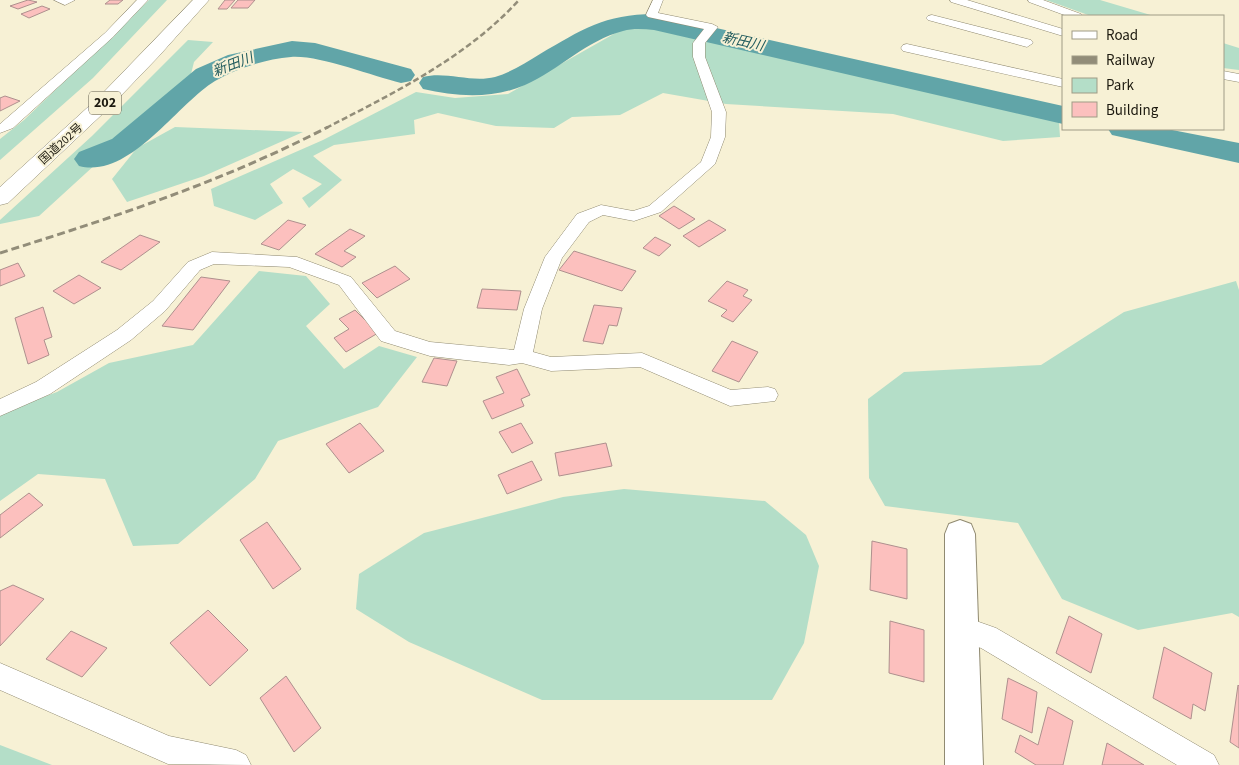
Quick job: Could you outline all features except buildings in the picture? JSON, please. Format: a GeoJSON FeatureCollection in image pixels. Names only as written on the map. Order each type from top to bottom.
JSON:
{"type":"FeatureCollection","features":[{"type":"Feature","properties":{"kind":"highway","name":"国道202号"},"geometry":{"type":"LineString","coordinates":[[0,178],[81,108],[182,0]]}},
{"type":"Feature","properties":{"kind":"highway","name":"国道202号"},"geometry":{"type":"LineString","coordinates":[[0,198],[81,126],[118,90],[201,0]]}},
{"type":"Feature","properties":{"kind":"street"},"geometry":{"type":"LineString","coordinates":[[59,0],[65,2],[70,0]]}},
{"type":"Feature","properties":{"kind":"street"},"geometry":{"type":"LineString","coordinates":[[0,129],[8,125],[109,35],[143,0]]}},
{"type":"Feature","properties":{"kind":"street"},"geometry":{"type":"LineString","coordinates":[[522,356],[533,309],[554,257],[583,218],[601,210],[634,216],[655,209],[708,164],[718,137],[719,112],[699,58],[699,43],[712,27],[652,14],[658,0]]}},
{"type":"Feature","properties":{"kind":"street"},"geometry":{"type":"LineString","coordinates":[[955,0],[1062,34]]}},
{"type":"Feature","properties":{"kind":"street"},"geometry":{"type":"LineString","coordinates":[[1033,0],[1074,15]]}},
{"type":"Feature","properties":{"kind":"street"},"geometry":{"type":"LineString","coordinates":[[932,18],[1027,43]]}},
{"type":"Feature","properties":{"kind":"street"},"geometry":{"type":"LineString","coordinates":[[1009,71],[1038,26]]}},
{"type":"Feature","properties":{"kind":"street"},"geometry":{"type":"LineString","coordinates":[[907,48],[1062,82]]}},
{"type":"Feature","properties":{"kind":"street"},"geometry":{"type":"LineString","coordinates":[[1224,74],[1239,78]]}},
{"type":"Feature","properties":{"kind":"street"},"geometry":{"type":"LineString","coordinates":[[0,408],[43,388],[124,335],[159,306],[194,266],[212,258],[292,261],[345,281],[388,336],[430,349],[509,358],[522,356],[551,364],[642,360],[730,398],[768,395]]}},
{"type":"Feature","properties":{"kind":"street"},"geometry":{"type":"LineString","coordinates":[[960,534],[964,765]]}},
{"type":"Feature","properties":{"kind":"street"},"geometry":{"type":"LineString","coordinates":[[962,629],[987,637],[1204,765]]}},
{"type":"Feature","properties":{"kind":"street"},"geometry":{"type":"LineString","coordinates":[[0,676],[168,750],[236,765]]}},
{"type":"Feature","properties":{"kind":"green space"},"geometry":{"type":"Polygon","coordinates":[[[149,0],[167,0],[93,78],[0,160],[0,139],[24,120],[149,0]]]}},
{"type":"Feature","properties":{"kind":"green space"},"geometry":{"type":"Polygon","coordinates":[[[1046,0],[1100,0],[1151,15],[1088,15],[1046,0]]]}},
{"type":"Feature","properties":{"kind":"green space"},"geometry":{"type":"Polygon","coordinates":[[[633,26],[655,26],[1059,122],[1060,137],[1003,141],[893,114],[726,104],[663,93],[620,115],[572,117],[554,128],[496,126],[438,113],[414,120],[415,134],[334,145],[313,156],[342,180],[309,208],[302,198],[322,184],[293,169],[270,184],[283,203],[255,220],[214,206],[211,189],[323,140],[416,92],[455,98],[508,94],[619,31],[633,26]]]}},
{"type":"Feature","properties":{"kind":"green space"},"geometry":{"type":"Polygon","coordinates":[[[188,40],[213,42],[194,62],[190,78],[39,216],[0,224],[0,220],[92,136],[188,40]]]}},
{"type":"Feature","properties":{"kind":"green space"},"geometry":{"type":"Polygon","coordinates":[[[1224,43],[1239,48],[1239,70],[1224,68],[1224,43]]]}},
{"type":"Feature","properties":{"kind":"green space"},"geometry":{"type":"Polygon","coordinates":[[[175,127],[303,132],[204,176],[127,202],[112,179],[137,148],[175,127]]]}},
{"type":"Feature","properties":{"kind":"green space"},"geometry":{"type":"Polygon","coordinates":[[[259,271],[306,276],[330,304],[306,326],[344,369],[379,346],[417,357],[378,407],[278,441],[255,479],[178,544],[133,546],[105,479],[38,474],[0,501],[0,413],[57,392],[109,363],[193,345],[259,271]]]}},
{"type":"Feature","properties":{"kind":"green space"},"geometry":{"type":"Polygon","coordinates":[[[1236,281],[1239,290],[1239,617],[1232,613],[1138,630],[1062,599],[1018,523],[885,506],[869,478],[868,399],[904,372],[1041,365],[1124,312],[1236,281]]]}},
{"type":"Feature","properties":{"kind":"green space"},"geometry":{"type":"Polygon","coordinates":[[[624,489],[765,501],[806,535],[819,566],[804,643],[772,700],[542,700],[409,642],[356,609],[359,574],[424,533],[563,497],[624,489]]]}},
{"type":"Feature","properties":{"kind":"green space"},"geometry":{"type":"Polygon","coordinates":[[[0,745],[52,765],[0,765],[0,745]]]}},
{"type":"Feature","properties":{"kind":"waterway","name":"新田川"},"geometry":{"type":"LineString","coordinates":[[433,83],[474,87],[505,83],[528,73],[580,41],[606,28],[628,22],[654,22],[1062,115]]}},
{"type":"Feature","properties":{"kind":"waterway","name":"新田川"},"geometry":{"type":"LineString","coordinates":[[90,159],[123,146],[192,85],[206,75],[238,61],[292,49],[315,51],[401,75]]}},
{"type":"Feature","properties":{"kind":"waterway","name":"新田川"},"geometry":{"type":"LineString","coordinates":[[1128,130],[1239,153]]}},
{"type":"Feature","properties":{"kind":"railway"},"geometry":{"type":"LineString","coordinates":[[327,128],[403,87],[453,56],[499,20],[519,0]]}},
{"type":"Feature","properties":{"kind":"railway"},"geometry":{"type":"LineString","coordinates":[[0,253],[167,197],[249,165],[327,128]]}}]}
